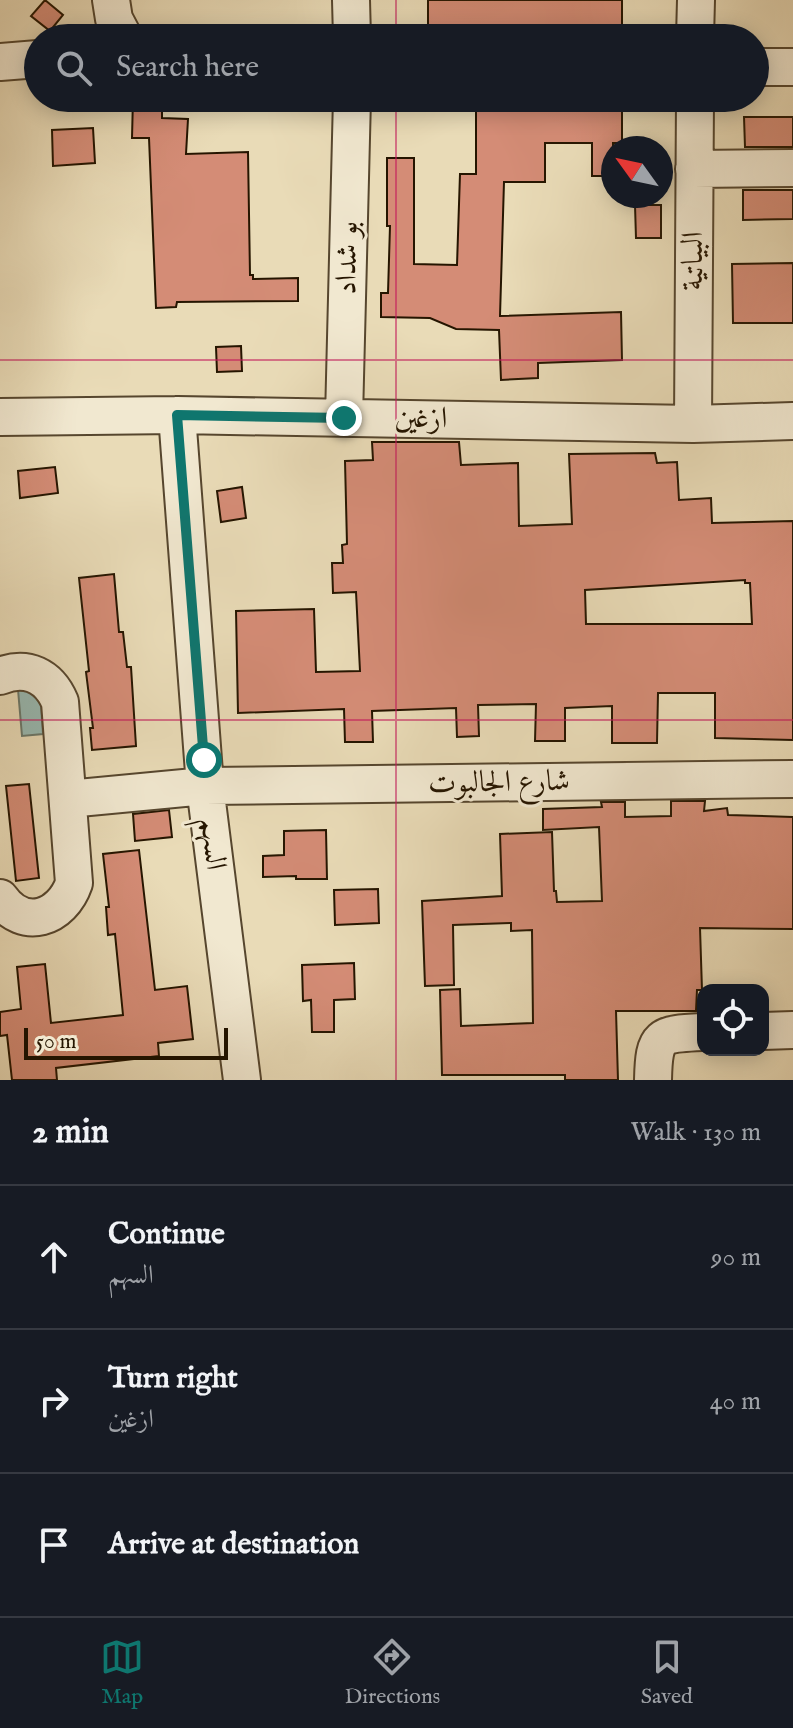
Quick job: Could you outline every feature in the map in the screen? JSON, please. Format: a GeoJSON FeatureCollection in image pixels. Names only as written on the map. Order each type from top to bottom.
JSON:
{"type":"FeatureCollection","features":[{"type":"Feature","properties":{"kind":"street"},"geometry":{"type":"LineString","coordinates":[[351,0],[352,24]]}},
{"type":"Feature","properties":{"kind":"street"},"geometry":{"type":"LineString","coordinates":[[695,24],[696,0]]}},
{"type":"Feature","properties":{"kind":"street"},"geometry":{"type":"LineString","coordinates":[[0,62],[24,60]]}},
{"type":"Feature","properties":{"kind":"street"},"geometry":{"type":"LineString","coordinates":[[769,67],[793,67]]}},
{"type":"Feature","properties":{"kind":"street","name":"بو شداد"},"geometry":{"type":"LineString","coordinates":[[344,418],[352,112]]}},
{"type":"Feature","properties":{"kind":"street","name":"البياتية"},"geometry":{"type":"LineString","coordinates":[[693,424],[695,112]]}},
{"type":"Feature","properties":{"kind":"street"},"geometry":{"type":"LineString","coordinates":[[694,169],[793,168]]}},
{"type":"Feature","properties":{"kind":"street","name":"ازغين"},"geometry":{"type":"LineString","coordinates":[[0,417],[177,415],[693,424],[793,421]]}},
{"type":"Feature","properties":{"kind":"street","name":"السهم"},"geometry":{"type":"LineString","coordinates":[[177,415],[205,786],[242,1080]]}},
{"type":"Feature","properties":{"kind":"street"},"geometry":{"type":"LineString","coordinates":[[0,676],[14,671],[38,675],[56,691],[60,702],[74,883],[70,897],[60,908],[33,918],[18,914],[0,898]]}},
{"type":"Feature","properties":{"kind":"street","name":"شارع الجالبوت"},"geometry":{"type":"LineString","coordinates":[[68,799],[205,786],[793,779]]}},
{"type":"Feature","properties":{"kind":"street"},"geometry":{"type":"LineString","coordinates":[[769,1031],[793,1030]]}},
{"type":"Feature","properties":{"kind":"street"},"geometry":{"type":"LineString","coordinates":[[653,1080],[654,1051],[659,1041],[669,1033],[697,1032]]}},
{"type":"Feature","properties":{"kind":"water"},"geometry":{"type":"Polygon","coordinates":[[[39,676],[43,734],[22,736],[17,678],[39,676]]]}},
{"type":"Feature","properties":{"kind":"building"},"geometry":{"type":"Polygon","coordinates":[[[45,0],[63,15],[56,24],[41,24],[31,16],[45,0]]]}},
{"type":"Feature","properties":{"kind":"building"},"geometry":{"type":"Polygon","coordinates":[[[428,0],[622,0],[622,24],[428,24],[428,0]]]}},
{"type":"Feature","properties":{"kind":"building"},"geometry":{"type":"Polygon","coordinates":[[[133,112],[162,112],[162,118],[188,119],[186,154],[248,152],[250,275],[253,279],[298,278],[298,301],[177,302],[176,307],[156,308],[149,138],[132,138],[133,112]]]}},
{"type":"Feature","properties":{"kind":"building"},"geometry":{"type":"Polygon","coordinates":[[[476,112],[622,112],[622,136],[601,136],[601,176],[592,176],[592,143],[545,143],[545,182],[504,182],[500,316],[621,312],[622,360],[538,363],[538,378],[501,380],[499,330],[456,329],[430,318],[381,317],[381,293],[388,293],[390,226],[387,226],[387,158],[414,158],[414,264],[457,265],[460,174],[476,174],[476,112]]]}},
{"type":"Feature","properties":{"kind":"building"},"geometry":{"type":"Polygon","coordinates":[[[744,117],[793,117],[793,147],[745,147],[744,117]]]}},
{"type":"Feature","properties":{"kind":"building"},"geometry":{"type":"Polygon","coordinates":[[[93,128],[95,163],[53,166],[52,130],[93,128]]]}},
{"type":"Feature","properties":{"kind":"building"},"geometry":{"type":"Polygon","coordinates":[[[743,190],[793,190],[793,219],[743,220],[743,190]]]}},
{"type":"Feature","properties":{"kind":"building"},"geometry":{"type":"Polygon","coordinates":[[[635,208],[661,208],[661,238],[636,238],[635,208]]]}},
{"type":"Feature","properties":{"kind":"building"},"geometry":{"type":"Polygon","coordinates":[[[793,263],[793,323],[733,323],[732,264],[793,263]]]}},
{"type":"Feature","properties":{"kind":"building"},"geometry":{"type":"Polygon","coordinates":[[[241,346],[242,371],[217,372],[216,347],[241,346]]]}},
{"type":"Feature","properties":{"kind":"building"},"geometry":{"type":"Polygon","coordinates":[[[372,442],[459,442],[461,465],[518,463],[519,526],[572,524],[569,454],[655,453],[657,463],[677,462],[679,500],[711,498],[712,523],[793,521],[793,740],[715,738],[715,693],[658,693],[657,743],[612,743],[612,706],[565,708],[565,741],[535,741],[536,704],[478,705],[479,736],[457,737],[456,708],[372,711],[373,742],[345,742],[344,709],[238,713],[236,611],[314,609],[316,672],[360,671],[356,592],[333,593],[332,563],[343,563],[342,545],[347,544],[345,461],[373,460],[372,442]],[[745,580],[585,590],[586,624],[752,624],[750,583],[745,583],[745,580]]]}},
{"type":"Feature","properties":{"kind":"building"},"geometry":{"type":"Polygon","coordinates":[[[55,467],[58,493],[20,498],[18,471],[55,467]]]}},
{"type":"Feature","properties":{"kind":"building"},"geometry":{"type":"Polygon","coordinates":[[[242,487],[246,518],[221,522],[217,491],[242,487]]]}},
{"type":"Feature","properties":{"kind":"building"},"geometry":{"type":"Polygon","coordinates":[[[114,574],[119,632],[123,632],[127,667],[131,667],[136,746],[92,750],[90,728],[93,728],[86,672],[89,671],[79,578],[114,574]]]}},
{"type":"Feature","properties":{"kind":"building"},"geometry":{"type":"Polygon","coordinates":[[[29,784],[39,878],[16,881],[6,786],[29,784]]]}},
{"type":"Feature","properties":{"kind":"building"},"geometry":{"type":"Polygon","coordinates":[[[671,801],[705,801],[704,811],[727,808],[728,815],[793,817],[793,929],[700,928],[702,984],[697,984],[696,1011],[616,1011],[618,1080],[565,1080],[565,1075],[442,1075],[440,990],[460,989],[461,1026],[533,1023],[532,930],[511,931],[511,923],[453,925],[454,985],[425,986],[422,901],[502,896],[500,834],[552,832],[557,902],[602,901],[599,827],[543,830],[543,809],[602,807],[601,802],[625,802],[625,817],[671,816],[671,801]]]}},
{"type":"Feature","properties":{"kind":"building"},"geometry":{"type":"Polygon","coordinates":[[[169,810],[172,837],[135,841],[133,814],[169,810]]]}},
{"type":"Feature","properties":{"kind":"building"},"geometry":{"type":"Polygon","coordinates":[[[326,830],[327,879],[263,877],[263,856],[284,855],[284,831],[326,830]]]}},
{"type":"Feature","properties":{"kind":"building"},"geometry":{"type":"Polygon","coordinates":[[[139,850],[155,990],[187,986],[193,1039],[158,1043],[159,1056],[56,1068],[57,1080],[12,1080],[7,1035],[0,1036],[0,1012],[21,1009],[17,967],[45,964],[51,1023],[123,1015],[115,934],[108,935],[106,907],[109,907],[103,854],[139,850]]]}},
{"type":"Feature","properties":{"kind":"building"},"geometry":{"type":"Polygon","coordinates":[[[378,889],[379,923],[335,925],[334,890],[378,889]]]}},
{"type":"Feature","properties":{"kind":"building"},"geometry":{"type":"Polygon","coordinates":[[[354,963],[355,999],[334,1000],[334,1032],[312,1032],[311,1000],[303,1001],[302,965],[354,963]]]}},
{"type":"Feature","properties":{"kind":"route"},"geometry":{"type":"LineString","coordinates":[[204,760],[177,415],[344,418]]}}]}
